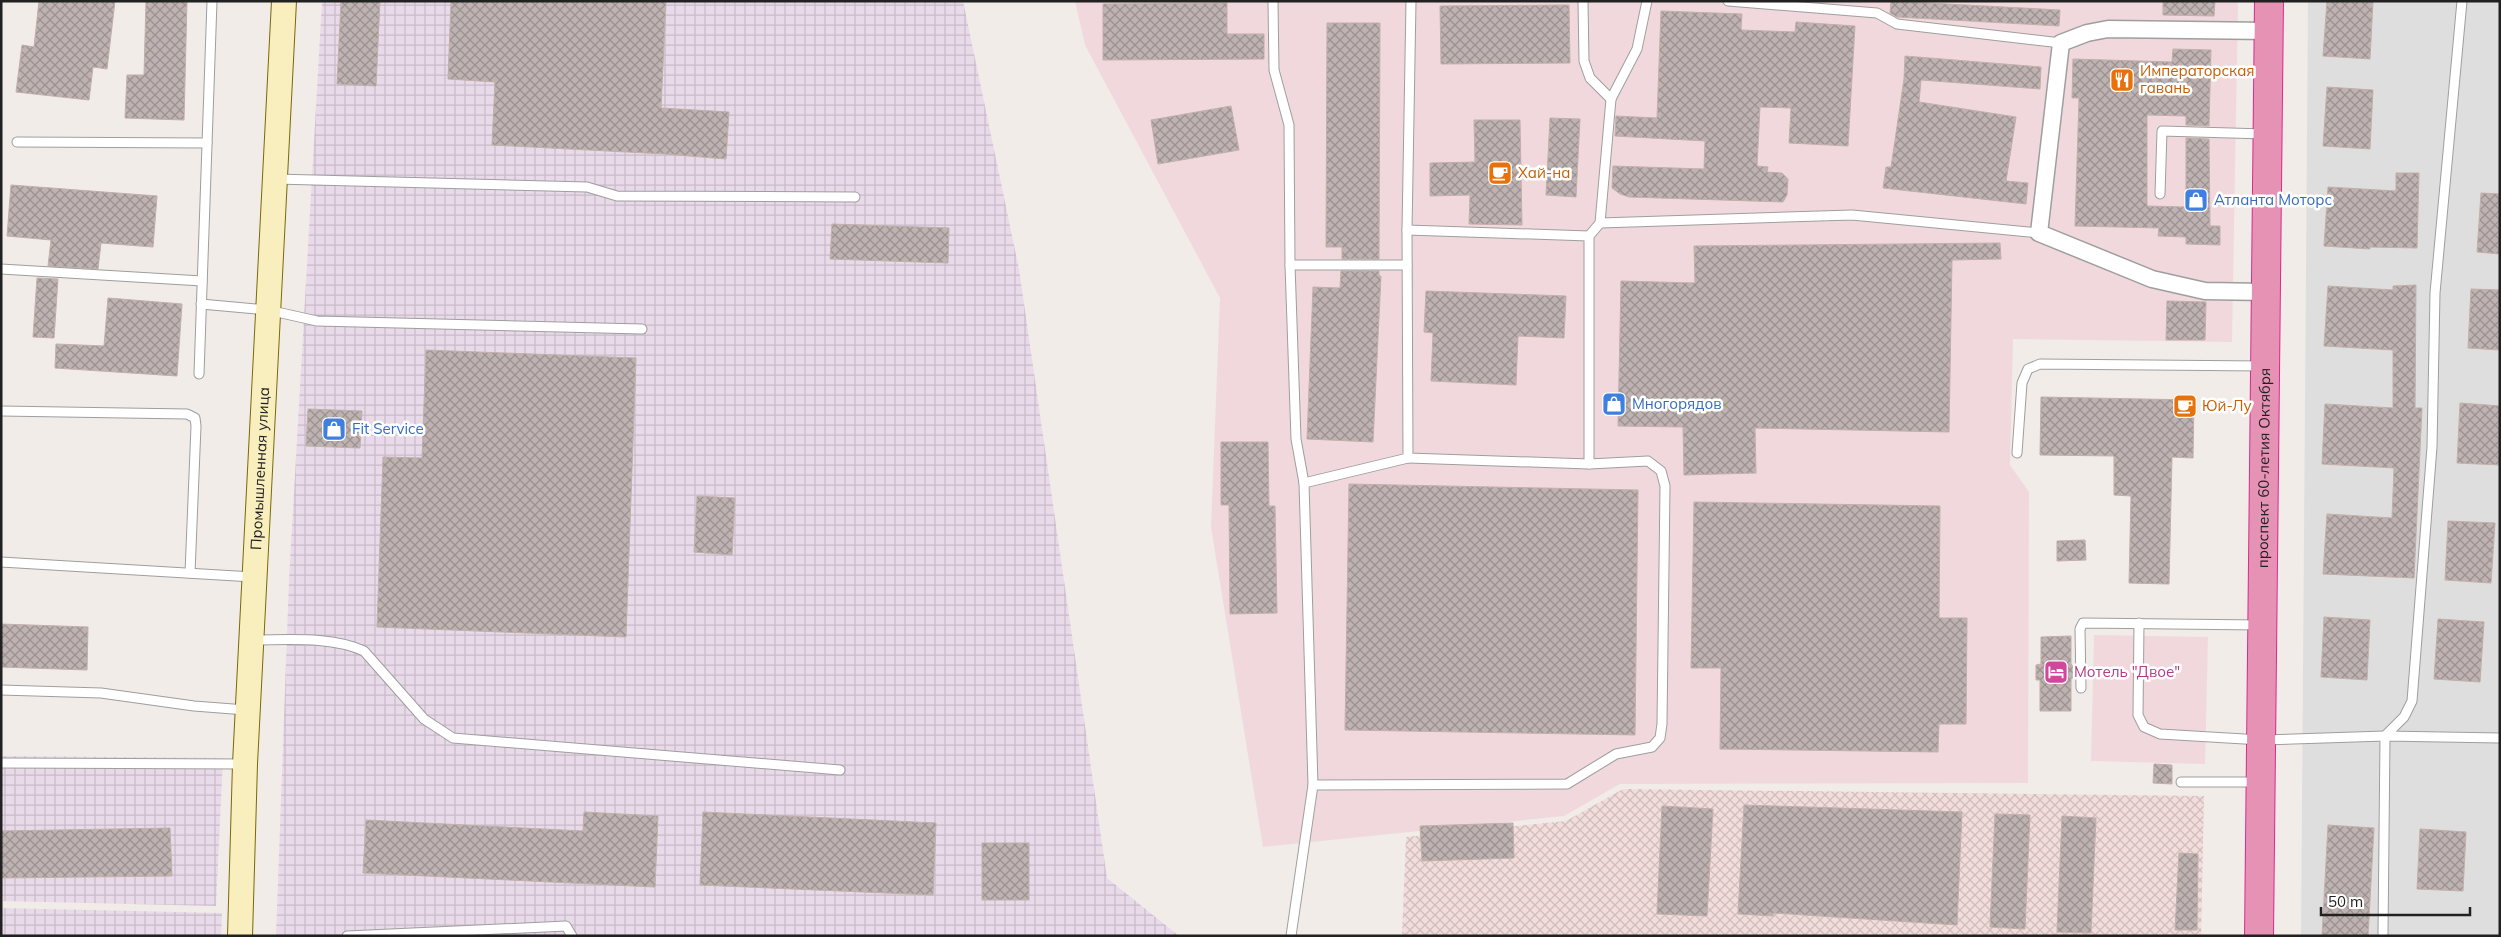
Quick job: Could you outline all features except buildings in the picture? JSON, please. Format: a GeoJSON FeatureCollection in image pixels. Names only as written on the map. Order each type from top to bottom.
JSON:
{"type":"FeatureCollection","features":[{"type":"Feature","properties":{"kind":"highway","name":"проспект 60-летия Октября"},"geometry":{"type":"LineString","coordinates":[[2258,936],[2269,1]]}},
{"type":"Feature","properties":{"kind":"street","name":"Промышленная улица"},"geometry":{"type":"LineString","coordinates":[[240,936],[246,764],[284,1]]}},
{"type":"Feature","properties":{"kind":"street"},"geometry":{"type":"LineString","coordinates":[[2266,292],[2205,291],[2152,279],[2039,233],[2061,43],[2087,33],[2108,29],[2269,31]]}},
{"type":"Feature","properties":{"kind":"lane"},"geometry":{"type":"LineString","coordinates":[[199,374],[212,1]]}},
{"type":"Feature","properties":{"kind":"lane"},"geometry":{"type":"LineString","coordinates":[[1273,1],[1274,70],[1289,125],[1290,265],[1296,438],[1304,482],[1313,785],[1291,936]]}},
{"type":"Feature","properties":{"kind":"lane"},"geometry":{"type":"LineString","coordinates":[[1408,458],[1407,230],[1411,1]]}},
{"type":"Feature","properties":{"kind":"lane"},"geometry":{"type":"LineString","coordinates":[[1583,1],[1584,61],[1590,78],[1611,99]]}},
{"type":"Feature","properties":{"kind":"lane"},"geometry":{"type":"LineString","coordinates":[[1589,464],[1588,236],[1600,223],[1611,99],[1636,49],[1647,1]]}},
{"type":"Feature","properties":{"kind":"lane"},"geometry":{"type":"LineString","coordinates":[[1728,1],[1877,13],[1897,24],[2061,43]]}},
{"type":"Feature","properties":{"kind":"lane"},"geometry":{"type":"LineString","coordinates":[[2383,936],[2385,736],[2404,716],[2412,701],[2432,447],[2435,293],[2462,1]]}},
{"type":"Feature","properties":{"kind":"lane"},"geometry":{"type":"LineString","coordinates":[[2160,194],[2162,131],[2268,134]]}},
{"type":"Feature","properties":{"kind":"lane"},"geometry":{"type":"LineString","coordinates":[[17,142],[207,144]]}},
{"type":"Feature","properties":{"kind":"lane"},"geometry":{"type":"LineString","coordinates":[[275,179],[587,187],[617,196],[855,197]]}},
{"type":"Feature","properties":{"kind":"lane"},"geometry":{"type":"LineString","coordinates":[[1600,223],[1852,215],[2039,233]]}},
{"type":"Feature","properties":{"kind":"lane"},"geometry":{"type":"LineString","coordinates":[[1407,230],[1588,236]]}},
{"type":"Feature","properties":{"kind":"lane"},"geometry":{"type":"LineString","coordinates":[[1290,265],[1407,264]]}},
{"type":"Feature","properties":{"kind":"lane"},"geometry":{"type":"LineString","coordinates":[[1,269],[202,282]]}},
{"type":"Feature","properties":{"kind":"lane"},"geometry":{"type":"LineString","coordinates":[[201,304],[268,310],[317,321],[642,329]]}},
{"type":"Feature","properties":{"kind":"lane"},"geometry":{"type":"LineString","coordinates":[[2017,453],[2022,383],[2028,369],[2040,364],[2265,366]]}},
{"type":"Feature","properties":{"kind":"lane"},"geometry":{"type":"LineString","coordinates":[[1,411],[187,414],[194,418],[196,426],[190,573]]}},
{"type":"Feature","properties":{"kind":"lane"},"geometry":{"type":"LineString","coordinates":[[1304,482],[1408,458],[1589,464],[1648,462],[1661,471],[1666,486],[1662,724],[1660,738],[1652,747],[1616,754],[1567,784],[1313,785]]}},
{"type":"Feature","properties":{"kind":"lane"},"geometry":{"type":"LineString","coordinates":[[1,562],[255,577]]}},
{"type":"Feature","properties":{"kind":"lane"},"geometry":{"type":"LineString","coordinates":[[2081,688],[2080,629],[2083,623],[2262,625]]}},
{"type":"Feature","properties":{"kind":"lane"},"geometry":{"type":"LineString","coordinates":[[2138,623],[2138,715],[2144,726],[2160,734],[2260,740],[2385,736],[2500,738]]}},
{"type":"Feature","properties":{"kind":"lane"},"geometry":{"type":"LineString","coordinates":[[253,640],[299,640],[350,644],[364,651],[424,719],[453,738],[840,770]]}},
{"type":"Feature","properties":{"kind":"lane"},"geometry":{"type":"LineString","coordinates":[[1,690],[101,693],[194,706],[249,710]]}},
{"type":"Feature","properties":{"kind":"lane"},"geometry":{"type":"LineString","coordinates":[[1,763],[246,764]]}},
{"type":"Feature","properties":{"kind":"lane"},"geometry":{"type":"LineString","coordinates":[[2181,782],[2260,782]]}},
{"type":"Feature","properties":{"kind":"lane"},"geometry":{"type":"LineString","coordinates":[[347,936],[566,926],[572,936]]}},
{"type":"Feature","properties":{"kind":"shaded area"},"geometry":{"type":"Polygon","coordinates":[[[322,1],[963,1],[1019,269],[1107,878],[1179,936],[276,936],[289,580],[322,1]]]}},
{"type":"Feature","properties":{"kind":"shaded area","name":"Многорядов"},"geometry":{"type":"Polygon","coordinates":[[[1075,1],[2238,1],[2232,342],[2013,339],[2010,465],[2029,492],[2028,783],[1620,784],[1564,816],[1263,847],[1211,527],[1220,298],[1085,45],[1075,1]]]}},
{"type":"Feature","properties":{"kind":"shaded area"},"geometry":{"type":"Polygon","coordinates":[[[2308,1],[2500,1],[2500,936],[2301,936],[2308,1]]]}},
{"type":"Feature","properties":{"kind":"shaded area"},"geometry":{"type":"Polygon","coordinates":[[[2094,635],[2208,637],[2205,764],[2091,761],[2094,635]]]}},
{"type":"Feature","properties":{"kind":"shaded area"},"geometry":{"type":"Polygon","coordinates":[[[1,756],[223,758],[216,906],[1,901],[1,756]]]}},
{"type":"Feature","properties":{"kind":"shaded area"},"geometry":{"type":"Polygon","coordinates":[[[1623,789],[2204,796],[2201,936],[1402,936],[1406,837],[1566,821],[1623,789]]]}},
{"type":"Feature","properties":{"kind":"shaded area"},"geometry":{"type":"Polygon","coordinates":[[[1,908],[222,913],[221,936],[1,936],[1,908]]]}},
{"type":"Feature","properties":{"kind":"place","name":"Императорская гавань"},"geometry":{"type":"Point","coordinates":[2122,80]}},
{"type":"Feature","properties":{"kind":"place","name":"Хай-на"},"geometry":{"type":"Point","coordinates":[1500,173]}},
{"type":"Feature","properties":{"kind":"place","name":"Атланта Моторс"},"geometry":{"type":"Point","coordinates":[2196,200]}},
{"type":"Feature","properties":{"kind":"place","name":"Многорядов"},"geometry":{"type":"Point","coordinates":[1614,404]}},
{"type":"Feature","properties":{"kind":"place","name":"Юй-Лу"},"geometry":{"type":"Point","coordinates":[2185,406]}},
{"type":"Feature","properties":{"kind":"place","name":"Fit Service"},"geometry":{"type":"Point","coordinates":[334,429]}},
{"type":"Feature","properties":{"kind":"place","name":"Мотель \"Двое\""},"geometry":{"type":"Point","coordinates":[2056,672]}}]}
